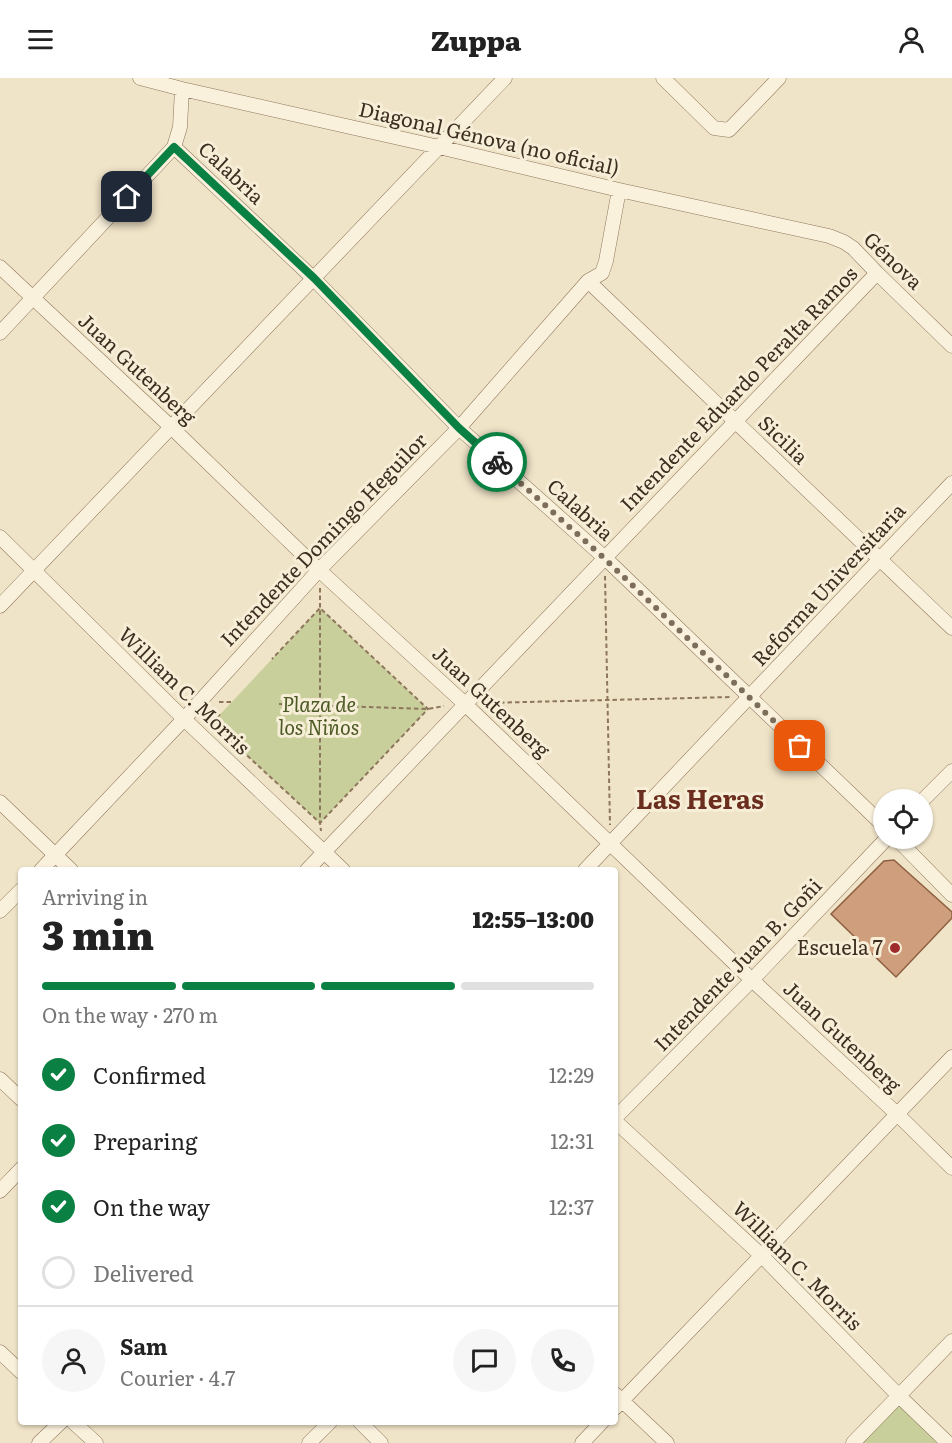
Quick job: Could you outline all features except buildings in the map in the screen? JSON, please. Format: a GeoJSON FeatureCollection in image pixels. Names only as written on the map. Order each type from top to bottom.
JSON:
{"type":"FeatureCollection","features":[{"type":"Feature","properties":{"kind":"street","name":"Diagonal Génova (no oficial)"},"geometry":{"type":"LineString","coordinates":[[140,78],[619,190],[829,236]]}},
{"type":"Feature","properties":{"kind":"street"},"geometry":{"type":"LineString","coordinates":[[0,606],[505,78]]}},
{"type":"Feature","properties":{"kind":"street"},"geometry":{"type":"LineString","coordinates":[[663,78],[714,128],[729,130],[779,78]]}},
{"type":"Feature","properties":{"kind":"street"},"geometry":{"type":"LineString","coordinates":[[0,333],[174,147],[180,127],[183,89]]}},
{"type":"Feature","properties":{"kind":"street","name":"Calabria"},"geometry":{"type":"LineString","coordinates":[[174,147],[314,278],[459,428],[604,558],[873,815]]}},
{"type":"Feature","properties":{"kind":"street","name":"Intendente Domingo Heguilor"},"geometry":{"type":"LineString","coordinates":[[43,867],[319,570],[459,428],[588,281],[602,273],[619,190]]}},
{"type":"Feature","properties":{"kind":"street","name":"Génova"},"geometry":{"type":"LineString","coordinates":[[829,236],[853,248],[952,346]]}},
{"type":"Feature","properties":{"kind":"street","name":"Juan Gutenberg"},"geometry":{"type":"LineString","coordinates":[[0,267],[319,570],[465,704],[752,980],[952,1168]]}},
{"type":"Feature","properties":{"kind":"street","name":"Intendente Eduardo Peralta Ramos"},"geometry":{"type":"LineString","coordinates":[[310,867],[877,273]]}},
{"type":"Feature","properties":{"kind":"street","name":"Sicilia"},"geometry":{"type":"LineString","coordinates":[[588,281],[952,628]]}},
{"type":"Feature","properties":{"kind":"street","name":"Reforma Universitaria"},"geometry":{"type":"LineString","coordinates":[[588,867],[952,483]]}},
{"type":"Feature","properties":{"kind":"street","name":"William C. Morris"},"geometry":{"type":"LineString","coordinates":[[0,537],[340,867]]}},
{"type":"Feature","properties":{"kind":"street"},"geometry":{"type":"LineString","coordinates":[[933,790],[952,771]]}},
{"type":"Feature","properties":{"kind":"street"},"geometry":{"type":"LineString","coordinates":[[0,802],[68,867]]}},
{"type":"Feature","properties":{"kind":"street","name":"Intendente Juan B. Goñi"},"geometry":{"type":"LineString","coordinates":[[618,1116],[877,849]]}},
{"type":"Feature","properties":{"kind":"street"},"geometry":{"type":"LineString","coordinates":[[907,849],[952,895]]}},
{"type":"Feature","properties":{"kind":"street"},"geometry":{"type":"LineString","coordinates":[[0,911],[18,893]]}},
{"type":"Feature","properties":{"kind":"street"},"geometry":{"type":"LineString","coordinates":[[618,1400],[952,1057]]}},
{"type":"Feature","properties":{"kind":"street"},"geometry":{"type":"LineString","coordinates":[[0,1079],[18,1096]]}},
{"type":"Feature","properties":{"kind":"street","name":"William C. Morris"},"geometry":{"type":"LineString","coordinates":[[618,1122],[761,1255],[948,1443]]}},
{"type":"Feature","properties":{"kind":"street"},"geometry":{"type":"LineString","coordinates":[[0,1191],[18,1172]]}},
{"type":"Feature","properties":{"kind":"street"},"geometry":{"type":"LineString","coordinates":[[853,1443],[952,1341]]}},
{"type":"Feature","properties":{"kind":"street"},"geometry":{"type":"LineString","coordinates":[[0,1352],[18,1369]]}},
{"type":"Feature","properties":{"kind":"street"},"geometry":{"type":"LineString","coordinates":[[618,1402],[667,1443]]}},
{"type":"Feature","properties":{"kind":"street"},"geometry":{"type":"LineString","coordinates":[[39,1443],[58,1425]]}},
{"type":"Feature","properties":{"kind":"street"},"geometry":{"type":"LineString","coordinates":[[77,1425],[96,1443]]}},
{"type":"Feature","properties":{"kind":"street"},"geometry":{"type":"LineString","coordinates":[[309,1443],[327,1425]]}},
{"type":"Feature","properties":{"kind":"street"},"geometry":{"type":"LineString","coordinates":[[363,1425],[381,1443]]}},
{"type":"Feature","properties":{"kind":"street"},"geometry":{"type":"LineString","coordinates":[[582,1443],[599,1425]]}},
{"type":"Feature","properties":{"kind":"path"},"geometry":{"type":"LineString","coordinates":[[604,558],[610,843]]}},
{"type":"Feature","properties":{"kind":"path"},"geometry":{"type":"LineString","coordinates":[[319,570],[320,823],[324,852]]}},
{"type":"Feature","properties":{"kind":"path"},"geometry":{"type":"LineString","coordinates":[[272,659],[320,608]]}},
{"type":"Feature","properties":{"kind":"path"},"geometry":{"type":"LineString","coordinates":[[320,608],[428,709]]}},
{"type":"Feature","properties":{"kind":"path"},"geometry":{"type":"LineString","coordinates":[[279,704],[428,709],[465,704],[749,697]]}},
{"type":"Feature","properties":{"kind":"path"},"geometry":{"type":"LineString","coordinates":[[320,823],[428,709]]}},
{"type":"Feature","properties":{"kind":"path"},"geometry":{"type":"LineString","coordinates":[[220,714],[212,723],[320,823]]}},
{"type":"Feature","properties":{"kind":"green space","name":"Plaza de los Niños"},"geometry":{"type":"Polygon","coordinates":[[[320,608],[428,709],[320,823],[212,723],[320,608]]]}},
{"type":"Feature","properties":{"kind":"green space"},"geometry":{"type":"Polygon","coordinates":[[[904,1408],[940,1443],[862,1443],[894,1409],[904,1408]]]}},
{"type":"Feature","properties":{"kind":"way so far"},"geometry":{"type":"LineString","coordinates":[[497,462],[604,558],[800,746]]}},
{"type":"Feature","properties":{"kind":"place","name":"Escuela 7"},"geometry":{"type":"Point","coordinates":[895,948]}},
{"type":"Feature","properties":{"kind":"district","name":"Las Heras"},"geometry":{"type":"Point","coordinates":[700,800]}},
{"type":"Feature","properties":{"kind":"route"},"geometry":{"type":"LineString","coordinates":[[127,197],[174,147],[314,278],[459,428],[497,462]]}}]}
